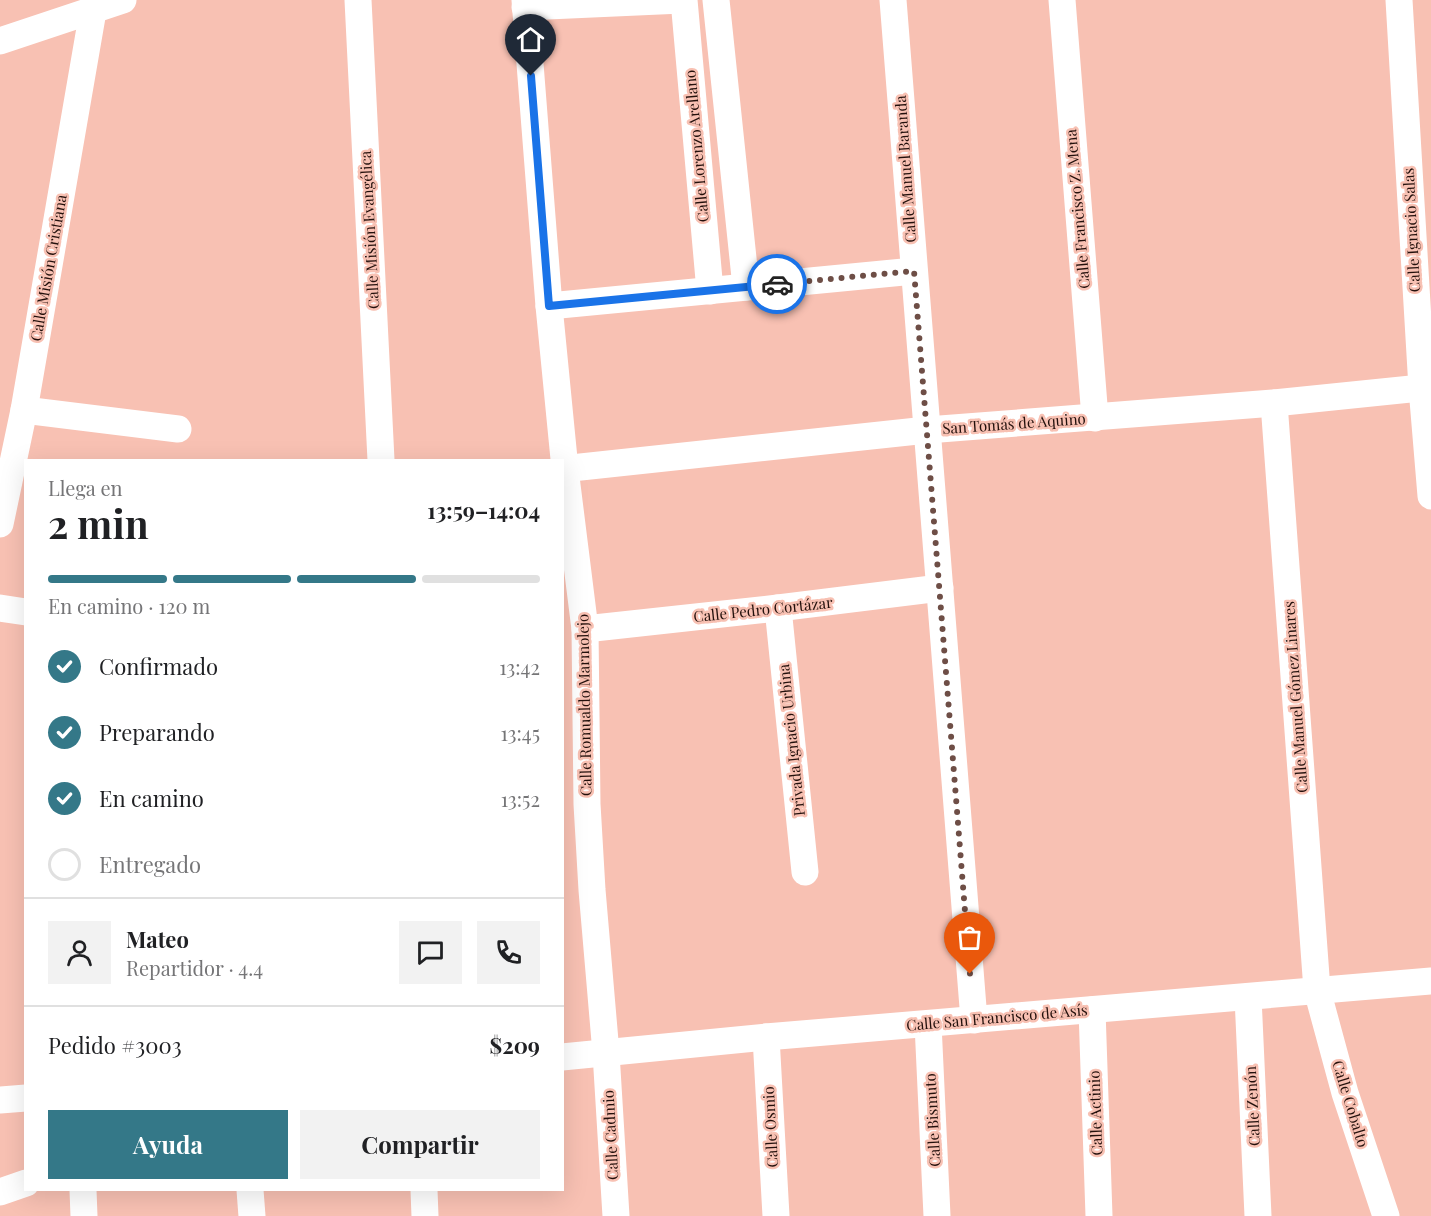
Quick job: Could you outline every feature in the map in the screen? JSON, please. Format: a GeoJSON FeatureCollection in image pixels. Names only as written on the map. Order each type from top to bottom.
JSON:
{"type":"FeatureCollection","features":[{"type":"Feature","properties":{"kind":"street"},"geometry":{"type":"LineString","coordinates":[[0,41],[123,0]]}},
{"type":"Feature","properties":{"kind":"street","name":"Calle Misión Evangélica"},"geometry":{"type":"LineString","coordinates":[[358,0],[381,459]]}},
{"type":"Feature","properties":{"kind":"street"},"geometry":{"type":"LineString","coordinates":[[525,3],[683,0]]}},
{"type":"Feature","properties":{"kind":"street","name":"Calle Lorenzo Arellano"},"geometry":{"type":"LineString","coordinates":[[683,0],[710,291]]}},
{"type":"Feature","properties":{"kind":"street"},"geometry":{"type":"LineString","coordinates":[[716,0],[746,286]]}},
{"type":"Feature","properties":{"kind":"street","name":"Calle Manuel Baranda"},"geometry":{"type":"LineString","coordinates":[[893,0],[974,1020]]}},
{"type":"Feature","properties":{"kind":"street","name":"Calle Francisco Z. Mena"},"geometry":{"type":"LineString","coordinates":[[1062,0],[1095,418]]}},
{"type":"Feature","properties":{"kind":"street","name":"Calle Ignacio Salas"},"geometry":{"type":"LineString","coordinates":[[1399,0],[1426,387],[1431,496]]}},
{"type":"Feature","properties":{"kind":"street","name":"Calle Romualdo Marmolejo"},"geometry":{"type":"LineString","coordinates":[[525,3],[563,459]]}},
{"type":"Feature","properties":{"kind":"street","name":"Calle Misión Cristiana"},"geometry":{"type":"LineString","coordinates":[[0,524],[24,410],[93,11]]}},
{"type":"Feature","properties":{"kind":"street"},"geometry":{"type":"LineString","coordinates":[[549,306],[914,271]]}},
{"type":"Feature","properties":{"kind":"street","name":"San Tomás de Aquino"},"geometry":{"type":"LineString","coordinates":[[564,469],[927,430],[1274,403],[1426,387]]}},
{"type":"Feature","properties":{"kind":"street","name":"Calle Manuel Gómez Linares"},"geometry":{"type":"LineString","coordinates":[[1274,403],[1317,990]]}},
{"type":"Feature","properties":{"kind":"street"},"geometry":{"type":"LineString","coordinates":[[24,410],[178,429]]}},
{"type":"Feature","properties":{"kind":"street","name":"Calle Romualdo Marmolejo"},"geometry":{"type":"LineString","coordinates":[[564,469],[585,629],[587,804],[606,1053]]}},
{"type":"Feature","properties":{"kind":"street","name":"Calle Pedro Cortázar"},"geometry":{"type":"LineString","coordinates":[[585,629],[940,588]]}},
{"type":"Feature","properties":{"kind":"street"},"geometry":{"type":"LineString","coordinates":[[0,608],[24,612]]}},
{"type":"Feature","properties":{"kind":"street","name":"Privada Ignacio Urbina"},"geometry":{"type":"LineString","coordinates":[[778,608],[806,872]]}},
{"type":"Feature","properties":{"kind":"street","name":"Calle San Francisco de Asís"},"geometry":{"type":"LineString","coordinates":[[564,1057],[766,1037],[1431,981]]}},
{"type":"Feature","properties":{"kind":"street","name":"Calle Cobalto"},"geometry":{"type":"LineString","coordinates":[[1317,990],[1345,1093],[1386,1216]]}},
{"type":"Feature","properties":{"kind":"street","name":"Calle Zenón"},"geometry":{"type":"LineString","coordinates":[[1248,997],[1258,1216]]}},
{"type":"Feature","properties":{"kind":"street","name":"Calle Actinio"},"geometry":{"type":"LineString","coordinates":[[1092,1010],[1099,1216]]}},
{"type":"Feature","properties":{"kind":"street","name":"Calle Bismuto"},"geometry":{"type":"LineString","coordinates":[[928,1024],[937,1216]]}},
{"type":"Feature","properties":{"kind":"street","name":"Calle Osmio"},"geometry":{"type":"LineString","coordinates":[[766,1037],[776,1216]]}},
{"type":"Feature","properties":{"kind":"street","name":"Calle Cadmio"},"geometry":{"type":"LineString","coordinates":[[606,1053],[616,1216]]}},
{"type":"Feature","properties":{"kind":"street"},"geometry":{"type":"LineString","coordinates":[[0,1100],[24,1098]]}},
{"type":"Feature","properties":{"kind":"street"},"geometry":{"type":"LineString","coordinates":[[0,1192],[24,1184]]}},
{"type":"Feature","properties":{"kind":"street"},"geometry":{"type":"LineString","coordinates":[[83,1191],[84,1216]]}},
{"type":"Feature","properties":{"kind":"street"},"geometry":{"type":"LineString","coordinates":[[250,1191],[252,1216]]}},
{"type":"Feature","properties":{"kind":"street"},"geometry":{"type":"LineString","coordinates":[[424,1191],[425,1216]]}},
{"type":"Feature","properties":{"kind":"way so far"},"geometry":{"type":"LineString","coordinates":[[777,284],[914,271],[970,974]]}},
{"type":"Feature","properties":{"kind":"route"},"geometry":{"type":"LineString","coordinates":[[531,76],[549,306],[777,284]]}}]}
